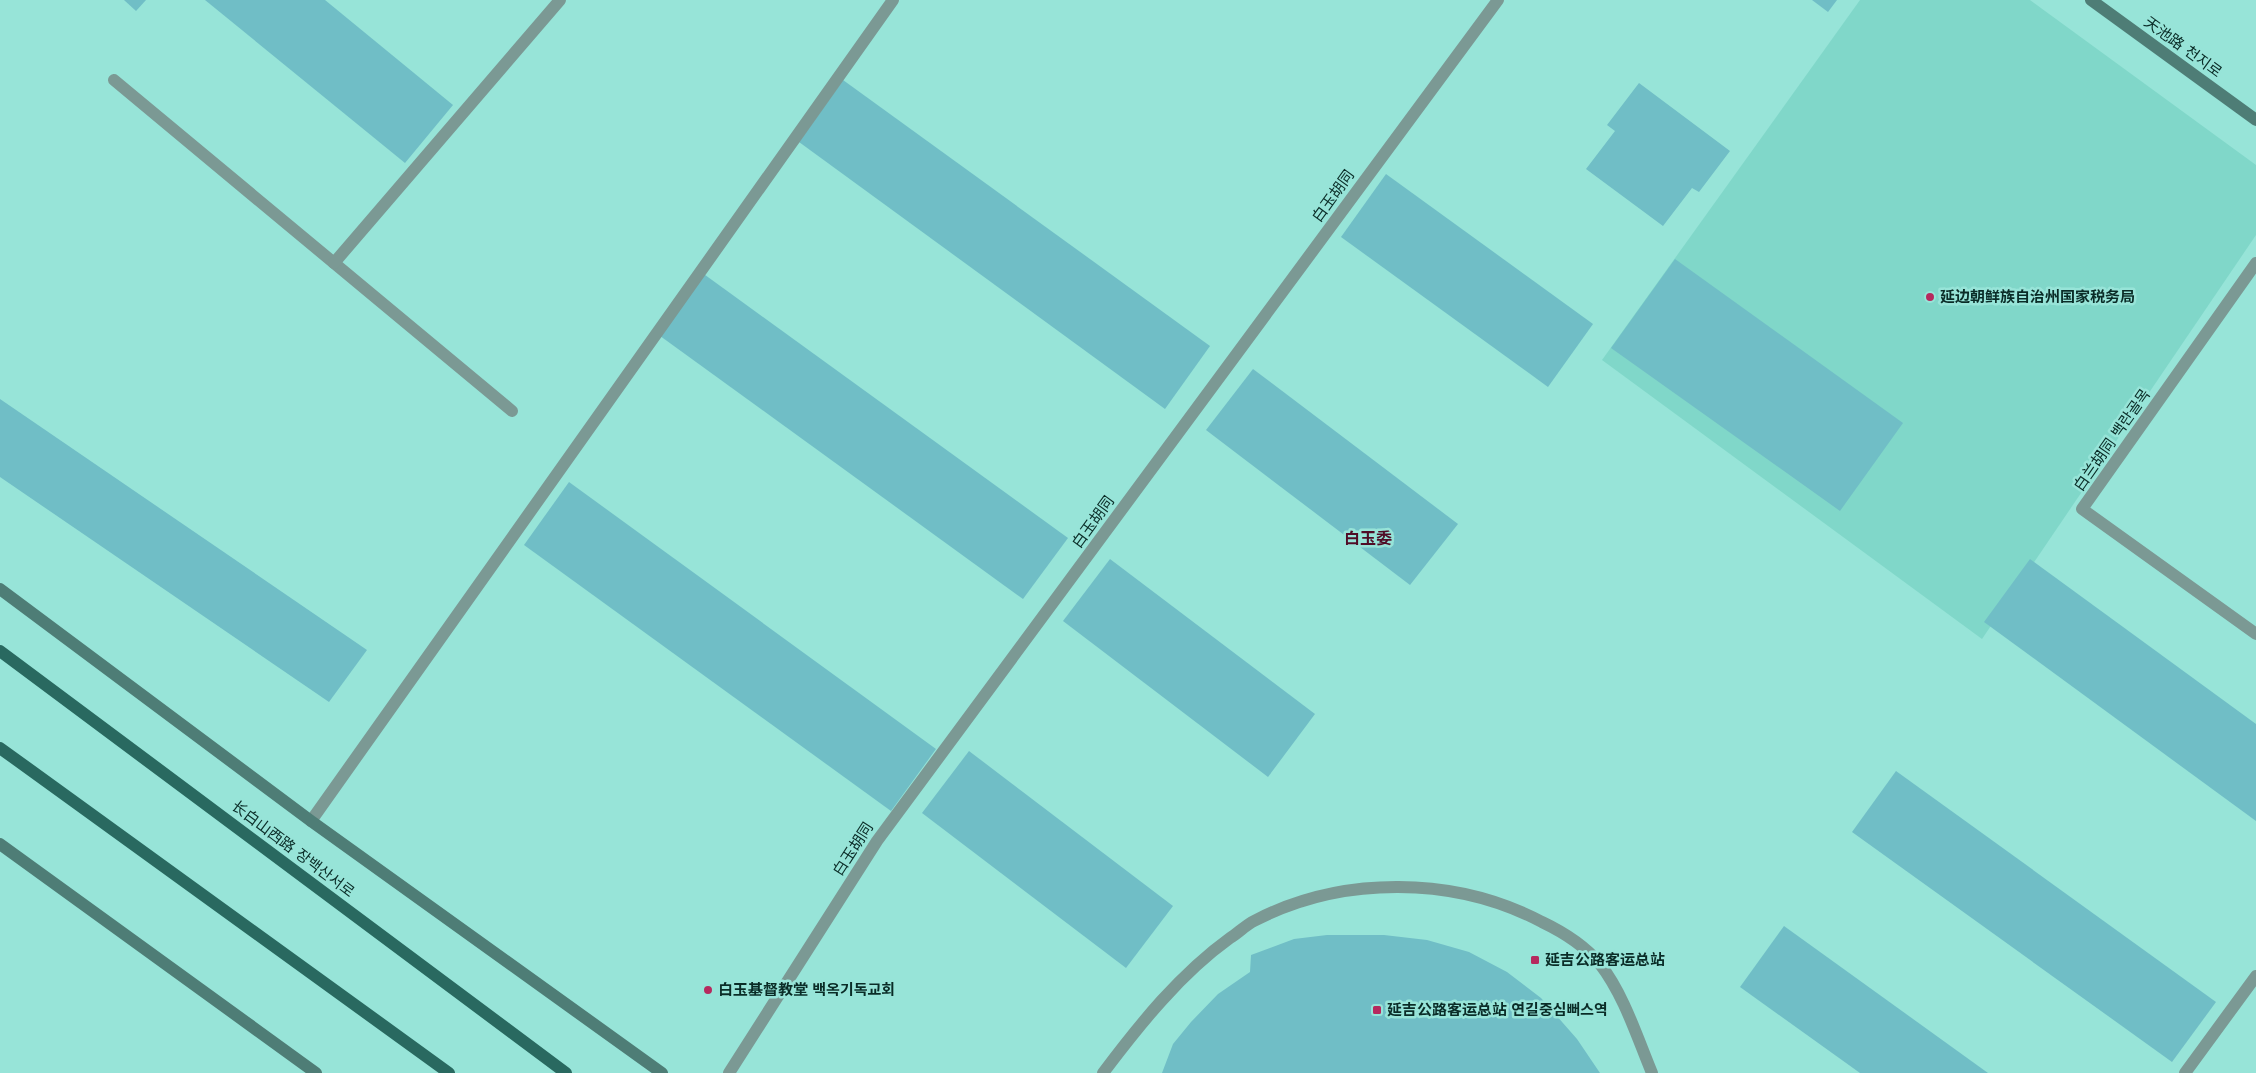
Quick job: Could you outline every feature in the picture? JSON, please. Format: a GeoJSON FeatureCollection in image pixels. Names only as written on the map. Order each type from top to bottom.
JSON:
{"type":"FeatureCollection","features":[{"type":"Feature","properties":{"kind":"main road","name":"长白山西路 장백산서로"},"geometry":{"type":"LineString","coordinates":[[0,651],[566,1073]]}},
{"type":"Feature","properties":{"kind":"main road"},"geometry":{"type":"LineString","coordinates":[[0,748],[449,1073]]}},
{"type":"Feature","properties":{"kind":"street"},"geometry":{"type":"LineString","coordinates":[[334,262],[560,0]]}},
{"type":"Feature","properties":{"kind":"street"},"geometry":{"type":"LineString","coordinates":[[311,821],[892,0]]}},
{"type":"Feature","properties":{"kind":"street","name":"白玉胡同"},"geometry":{"type":"LineString","coordinates":[[729,1073],[877,841],[1498,0]]}},
{"type":"Feature","properties":{"kind":"street","name":"天池路 천지로"},"geometry":{"type":"LineString","coordinates":[[2091,0],[2256,120]]}},
{"type":"Feature","properties":{"kind":"street"},"geometry":{"type":"LineString","coordinates":[[114,80],[512,411]]}},
{"type":"Feature","properties":{"kind":"street","name":"白兰胡同 백란골목"},"geometry":{"type":"LineString","coordinates":[[2256,263],[2082,509],[2256,634]]}},
{"type":"Feature","properties":{"kind":"street"},"geometry":{"type":"LineString","coordinates":[[0,589],[311,821],[662,1073]]}},
{"type":"Feature","properties":{"kind":"street"},"geometry":{"type":"LineString","coordinates":[[0,844],[316,1073]]}},
{"type":"Feature","properties":{"kind":"street"},"geometry":{"type":"LineString","coordinates":[[1103,1073],[1171,990],[1213,950],[1254,921],[1298,902],[1358,889],[1413,887],[1467,894],[1516,908],[1564,933],[1599,964],[1618,993],[1652,1073]]}},
{"type":"Feature","properties":{"kind":"street"},"geometry":{"type":"LineString","coordinates":[[2186,1073],[2256,976]]}},
{"type":"Feature","properties":{"kind":"shaded area","name":"延边朝鲜族自治州国家税务局"},"geometry":{"type":"Polygon","coordinates":[[[1860,0],[2030,0],[2256,165],[2256,235],[1982,639],[1602,360],[1860,0]]]}},
{"type":"Feature","properties":{"kind":"building"},"geometry":{"type":"Polygon","coordinates":[[[124,0],[146,0],[136,11],[124,0]]]}},
{"type":"Feature","properties":{"kind":"building"},"geometry":{"type":"Polygon","coordinates":[[[205,0],[325,0],[453,105],[405,163],[205,0]]]}},
{"type":"Feature","properties":{"kind":"building"},"geometry":{"type":"Polygon","coordinates":[[[1812,0],[1837,0],[1828,12],[1812,0]]]}},
{"type":"Feature","properties":{"kind":"building"},"geometry":{"type":"Polygon","coordinates":[[[843,80],[1210,346],[1165,409],[799,142],[843,80]]]}},
{"type":"Feature","properties":{"kind":"building"},"geometry":{"type":"Polygon","coordinates":[[[1639,83],[1730,151],[1699,192],[1692,188],[1663,226],[1586,169],[1615,131],[1607,125],[1639,83]]]}},
{"type":"Feature","properties":{"kind":"building"},"geometry":{"type":"Polygon","coordinates":[[[1386,174],[1593,324],[1548,387],[1341,237],[1386,174]]]}},
{"type":"Feature","properties":{"kind":"building"},"geometry":{"type":"Polygon","coordinates":[[[1675,259],[1903,423],[1840,511],[1611,348],[1675,259]]]}},
{"type":"Feature","properties":{"kind":"building"},"geometry":{"type":"Polygon","coordinates":[[[701,272],[1068,538],[1023,599],[656,333],[701,272]]]}},
{"type":"Feature","properties":{"kind":"building"},"geometry":{"type":"Polygon","coordinates":[[[1253,369],[1458,524],[1410,585],[1206,430],[1253,369]]]}},
{"type":"Feature","properties":{"kind":"building"},"geometry":{"type":"Polygon","coordinates":[[[0,399],[367,650],[329,702],[0,477],[0,399]]]}},
{"type":"Feature","properties":{"kind":"building"},"geometry":{"type":"Polygon","coordinates":[[[569,482],[936,749],[891,811],[524,545],[569,482]]]}},
{"type":"Feature","properties":{"kind":"building"},"geometry":{"type":"Polygon","coordinates":[[[1110,559],[1315,714],[1268,777],[1063,621],[1110,559]]]}},
{"type":"Feature","properties":{"kind":"building"},"geometry":{"type":"Polygon","coordinates":[[[2030,559],[2256,724],[2256,821],[1984,622],[2030,559]]]}},
{"type":"Feature","properties":{"kind":"building"},"geometry":{"type":"Polygon","coordinates":[[[969,751],[1173,906],[1126,968],[922,813],[969,751]]]}},
{"type":"Feature","properties":{"kind":"building"},"geometry":{"type":"Polygon","coordinates":[[[1896,771],[2216,1002],[2172,1062],[1852,832],[1896,771]]]}},
{"type":"Feature","properties":{"kind":"building"},"geometry":{"type":"Polygon","coordinates":[[[1784,926],[1988,1073],[1860,1073],[1740,987],[1784,926]]]}},
{"type":"Feature","properties":{"kind":"building","name":"延吉公路客运总站 연길중심뻐스역"},"geometry":{"type":"Polygon","coordinates":[[[1327,935],[1384,935],[1427,940],[1469,952],[1507,972],[1541,998],[1577,1039],[1600,1073],[1162,1073],[1173,1044],[1191,1022],[1218,994],[1250,972],[1251,955],[1294,939],[1327,935]]]}},
{"type":"Feature","properties":{"kind":"place","name":"延边朝鲜族自治州国家税务局"},"geometry":{"type":"Point","coordinates":[1930,297]}},
{"type":"Feature","properties":{"kind":"place","name":"延吉公路客运总站"},"geometry":{"type":"Point","coordinates":[1535,960]}},
{"type":"Feature","properties":{"kind":"place","name":"白玉基督教堂 백옥기독교회"},"geometry":{"type":"Point","coordinates":[708,990]}},
{"type":"Feature","properties":{"kind":"place","name":"延吉公路客运总站 연길중심뻐스역"},"geometry":{"type":"Point","coordinates":[1377,1010]}},
{"type":"Feature","properties":{"kind":"district","name":"白玉委"},"geometry":{"type":"Point","coordinates":[1368,538]}}]}
